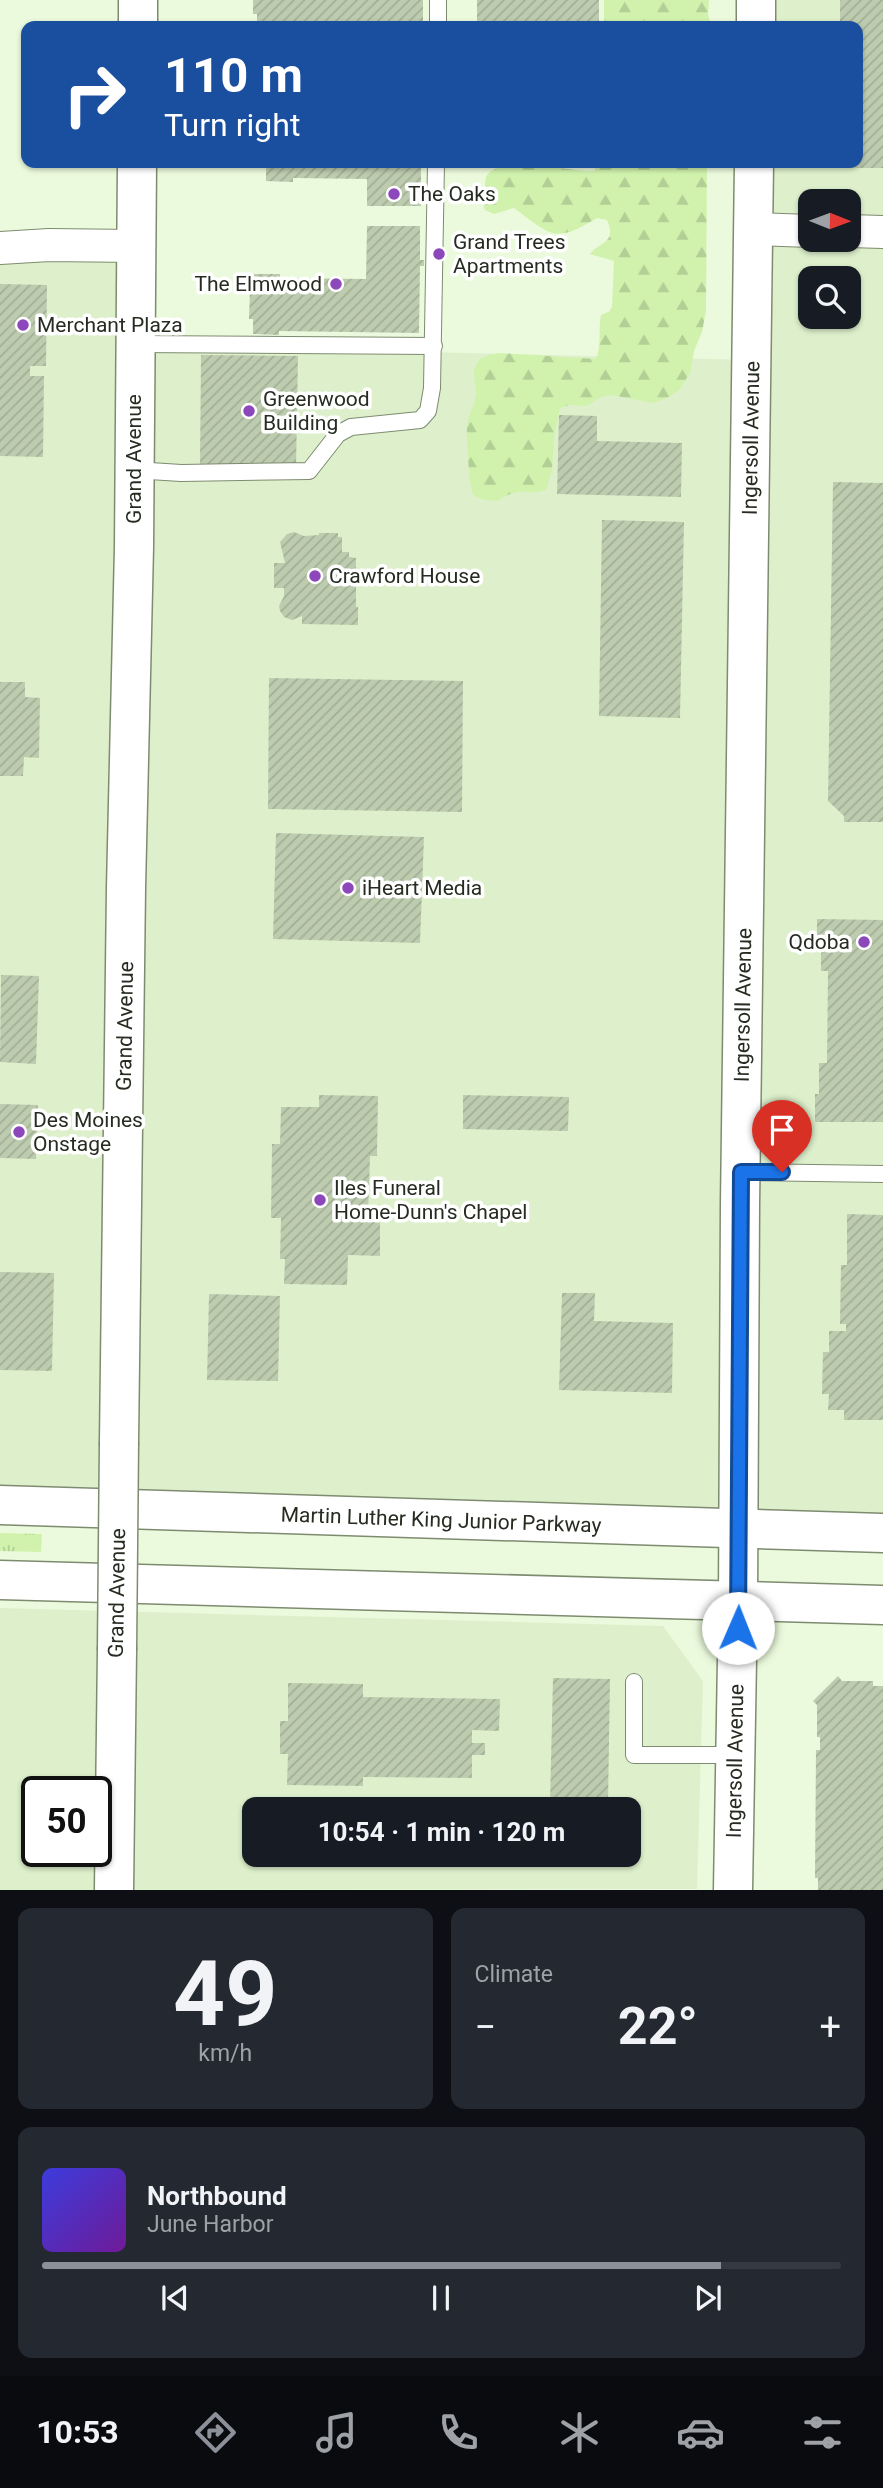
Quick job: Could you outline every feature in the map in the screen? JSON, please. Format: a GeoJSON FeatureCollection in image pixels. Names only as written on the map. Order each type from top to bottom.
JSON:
{"type":"FeatureCollection","features":[{"type":"Feature","properties":{"kind":"main road"},"geometry":{"type":"LineString","coordinates":[[138,0],[138,21]]}},
{"type":"Feature","properties":{"kind":"main road"},"geometry":{"type":"LineString","coordinates":[[756,0],[756,21]]}},
{"type":"Feature","properties":{"kind":"main road","name":"Grand Avenue"},"geometry":{"type":"LineString","coordinates":[[114,1889],[137,168]]}},
{"type":"Feature","properties":{"kind":"main road","name":"Ingersoll Avenue"},"geometry":{"type":"LineString","coordinates":[[733,1889],[754,168]]}},
{"type":"Feature","properties":{"kind":"main road","name":"Martin Luther King Junior Parkway"},"geometry":{"type":"LineString","coordinates":[[0,1505],[883,1533]]}},
{"type":"Feature","properties":{"kind":"main road"},"geometry":{"type":"LineString","coordinates":[[0,1580],[883,1605]]}},
{"type":"Feature","properties":{"kind":"street"},"geometry":{"type":"LineString","coordinates":[[754,229],[798,230]]}},
{"type":"Feature","properties":{"kind":"street"},"geometry":{"type":"LineString","coordinates":[[861,231],[883,232]]}},
{"type":"Feature","properties":{"kind":"street"},"geometry":{"type":"LineString","coordinates":[[0,248],[49,245],[136,246]]}},
{"type":"Feature","properties":{"kind":"lane"},"geometry":{"type":"LineString","coordinates":[[438,0],[438,21]]}},
{"type":"Feature","properties":{"kind":"lane"},"geometry":{"type":"LineString","coordinates":[[134,470],[181,473],[309,471],[338,434],[351,427],[420,420],[428,411],[432,388],[436,168]]}},
{"type":"Feature","properties":{"kind":"lane"},"geometry":{"type":"LineString","coordinates":[[135,344],[434,346]]}},
{"type":"Feature","properties":{"kind":"lane"},"geometry":{"type":"LineString","coordinates":[[741,1172],[883,1174]]}},
{"type":"Feature","properties":{"kind":"lane"},"geometry":{"type":"LineString","coordinates":[[634,1682],[634,1755],[735,1755]]}},
{"type":"Feature","properties":{"kind":"shaded area"},"geometry":{"type":"Polygon","coordinates":[[[756,0],[883,0],[883,1533],[0,1505],[0,248],[136,246],[136,345],[751,360],[754,168],[863,168],[863,21],[756,21],[756,0]]]}},
{"type":"Feature","properties":{"kind":"shaded area"},"geometry":{"type":"Polygon","coordinates":[[[0,1608],[663,1626],[703,1681],[697,1889],[0,1890],[0,1608]]]}},
{"type":"Feature","properties":{"kind":"green space"},"geometry":{"type":"Polygon","coordinates":[[[604,0],[709,0],[710,21],[604,21],[604,0]]]}},
{"type":"Feature","properties":{"kind":"green space"},"geometry":{"type":"Polygon","coordinates":[[[498,168],[594,171],[596,168],[707,168],[706,311],[690,373],[679,390],[654,403],[611,395],[601,397],[586,406],[570,405],[560,408],[554,437],[552,470],[546,490],[513,493],[498,501],[478,497],[473,494],[470,482],[467,428],[476,397],[476,365],[483,358],[499,353],[596,359],[601,315],[612,307],[614,261],[590,254],[609,237],[607,220],[597,218],[562,234],[546,230],[514,208],[494,214],[484,207],[486,177],[498,168]]]}},
{"type":"Feature","properties":{"kind":"green space"},"geometry":{"type":"Polygon","coordinates":[[[0,1533],[42,1534],[41,1552],[0,1551],[0,1533]]]}},
{"type":"Feature","properties":{"kind":"building"},"geometry":{"type":"Polygon","coordinates":[[[253,0],[423,0],[423,21],[257,21],[257,14],[253,14],[253,0]]]}},
{"type":"Feature","properties":{"kind":"building"},"geometry":{"type":"Polygon","coordinates":[[[477,0],[599,0],[599,21],[477,21],[477,0]]]}},
{"type":"Feature","properties":{"kind":"building"},"geometry":{"type":"Polygon","coordinates":[[[840,0],[883,0],[883,168],[863,168],[863,21],[840,21],[840,0]]]}},
{"type":"Feature","properties":{"kind":"building","name":"The Oaks"},"geometry":{"type":"Polygon","coordinates":[[[266,168],[421,168],[421,206],[367,206],[367,179],[293,178],[293,182],[266,181],[266,168]]]}},
{"type":"Feature","properties":{"kind":"building","name":"The Elmwood"},"geometry":{"type":"Polygon","coordinates":[[[367,226],[420,226],[420,260],[424,260],[424,266],[420,266],[419,333],[279,331],[279,335],[253,334],[253,319],[249,319],[253,274],[280,274],[280,278],[366,279],[367,226]]]}},
{"type":"Feature","properties":{"kind":"building"},"geometry":{"type":"Polygon","coordinates":[[[0,284],[47,285],[46,366],[30,366],[30,376],[44,376],[43,457],[0,456],[0,284]]]}},
{"type":"Feature","properties":{"kind":"building","name":"Greenwood Building"},"geometry":{"type":"Polygon","coordinates":[[[201,355],[298,356],[296,468],[200,467],[201,355]]]}},
{"type":"Feature","properties":{"kind":"building"},"geometry":{"type":"Polygon","coordinates":[[[559,415],[597,416],[597,441],[682,443],[681,497],[557,494],[559,415]]]}},
{"type":"Feature","properties":{"kind":"building"},"geometry":{"type":"Polygon","coordinates":[[[833,482],[883,483],[883,822],[844,822],[844,816],[828,801],[833,482]]]}},
{"type":"Feature","properties":{"kind":"building"},"geometry":{"type":"Polygon","coordinates":[[[602,520],[684,522],[680,718],[599,716],[602,520]]]}},
{"type":"Feature","properties":{"kind":"building","name":"Crawford House"},"geometry":{"type":"Polygon","coordinates":[[[294,532],[304,536],[338,533],[338,537],[342,537],[342,552],[349,552],[349,557],[356,558],[358,625],[302,624],[302,616],[292,620],[284,617],[279,606],[284,596],[284,588],[274,588],[274,563],[285,563],[280,542],[287,534],[294,532]]]}},
{"type":"Feature","properties":{"kind":"building"},"geometry":{"type":"Polygon","coordinates":[[[269,678],[463,681],[462,812],[268,809],[269,678]]]}},
{"type":"Feature","properties":{"kind":"building"},"geometry":{"type":"Polygon","coordinates":[[[0,682],[25,682],[25,697],[40,698],[39,758],[24,757],[23,776],[0,776],[0,682]]]}},
{"type":"Feature","properties":{"kind":"building","name":"iHeart Media"},"geometry":{"type":"Polygon","coordinates":[[[276,833],[424,837],[420,943],[273,939],[276,833]]]}},
{"type":"Feature","properties":{"kind":"building"},"geometry":{"type":"Polygon","coordinates":[[[817,919],[883,920],[883,1122],[815,1122],[819,1063],[827,1063],[828,971],[821,971],[817,919]]]}},
{"type":"Feature","properties":{"kind":"building"},"geometry":{"type":"Polygon","coordinates":[[[1,975],[39,976],[36,1064],[0,1062],[1,975]]]}},
{"type":"Feature","properties":{"kind":"building","name":"Iles Funeral Home-Dunn's Chapel"},"geometry":{"type":"Polygon","coordinates":[[[319,1095],[378,1096],[377,1156],[370,1156],[368,1218],[380,1218],[380,1256],[348,1255],[347,1285],[284,1284],[285,1259],[280,1259],[281,1218],[271,1218],[272,1144],[280,1144],[281,1107],[319,1107],[319,1095]]]}},
{"type":"Feature","properties":{"kind":"building"},"geometry":{"type":"Polygon","coordinates":[[[463,1095],[569,1097],[568,1131],[463,1129],[463,1095]]]}},
{"type":"Feature","properties":{"kind":"building","name":"Des Moines Onstage"},"geometry":{"type":"Polygon","coordinates":[[[0,1104],[38,1105],[36,1159],[0,1158],[0,1104]]]}},
{"type":"Feature","properties":{"kind":"building"},"geometry":{"type":"Polygon","coordinates":[[[847,1214],[883,1215],[883,1420],[844,1420],[844,1410],[828,1410],[829,1394],[822,1394],[823,1352],[829,1352],[829,1331],[846,1331],[846,1324],[840,1324],[841,1265],[847,1265],[847,1214]]]}},
{"type":"Feature","properties":{"kind":"building"},"geometry":{"type":"Polygon","coordinates":[[[0,1272],[54,1273],[52,1371],[0,1370],[0,1272]]]}},
{"type":"Feature","properties":{"kind":"building"},"geometry":{"type":"Polygon","coordinates":[[[562,1293],[595,1293],[594,1321],[673,1323],[672,1393],[559,1390],[562,1293]]]}},
{"type":"Feature","properties":{"kind":"building"},"geometry":{"type":"Polygon","coordinates":[[[209,1294],[280,1296],[278,1381],[207,1380],[209,1294]]]}},
{"type":"Feature","properties":{"kind":"building"},"geometry":{"type":"Polygon","coordinates":[[[838,1676],[842,1681],[873,1681],[873,1686],[883,1686],[883,1890],[818,1890],[818,1878],[815,1878],[816,1750],[820,1750],[820,1737],[817,1737],[817,1705],[813,1701],[838,1676]]]}},
{"type":"Feature","properties":{"kind":"building"},"geometry":{"type":"Polygon","coordinates":[[[553,1678],[610,1679],[608,1797],[550,1797],[553,1678]]]}},
{"type":"Feature","properties":{"kind":"building"},"geometry":{"type":"Polygon","coordinates":[[[288,1683],[363,1684],[363,1697],[500,1699],[499,1731],[472,1730],[472,1743],[485,1743],[485,1755],[472,1755],[472,1778],[363,1777],[363,1786],[287,1785],[288,1754],[280,1754],[280,1721],[288,1721],[288,1683]]]}},
{"type":"Feature","properties":{"kind":"place","name":"The Oaks"},"geometry":{"type":"Point","coordinates":[394,194]}},
{"type":"Feature","properties":{"kind":"place","name":"Grand Trees Apartments"},"geometry":{"type":"Point","coordinates":[439,254]}},
{"type":"Feature","properties":{"kind":"place","name":"The Elmwood"},"geometry":{"type":"Point","coordinates":[336,284]}},
{"type":"Feature","properties":{"kind":"place","name":"Merchant Plaza"},"geometry":{"type":"Point","coordinates":[23,325]}},
{"type":"Feature","properties":{"kind":"place","name":"Greenwood Building"},"geometry":{"type":"Point","coordinates":[249,411]}},
{"type":"Feature","properties":{"kind":"place","name":"Crawford House"},"geometry":{"type":"Point","coordinates":[315,576]}},
{"type":"Feature","properties":{"kind":"place","name":"iHeart Media"},"geometry":{"type":"Point","coordinates":[348,888]}},
{"type":"Feature","properties":{"kind":"place","name":"Qdoba"},"geometry":{"type":"Point","coordinates":[864,942]}},
{"type":"Feature","properties":{"kind":"place","name":"Des Moines Onstage"},"geometry":{"type":"Point","coordinates":[19,1132]}},
{"type":"Feature","properties":{"kind":"place","name":"Iles Funeral Home-Dunn's Chapel"},"geometry":{"type":"Point","coordinates":[320,1200]}},
{"type":"Feature","properties":{"kind":"route"},"geometry":{"type":"LineString","coordinates":[[738,1628],[741,1172],[782,1172]]}}]}
